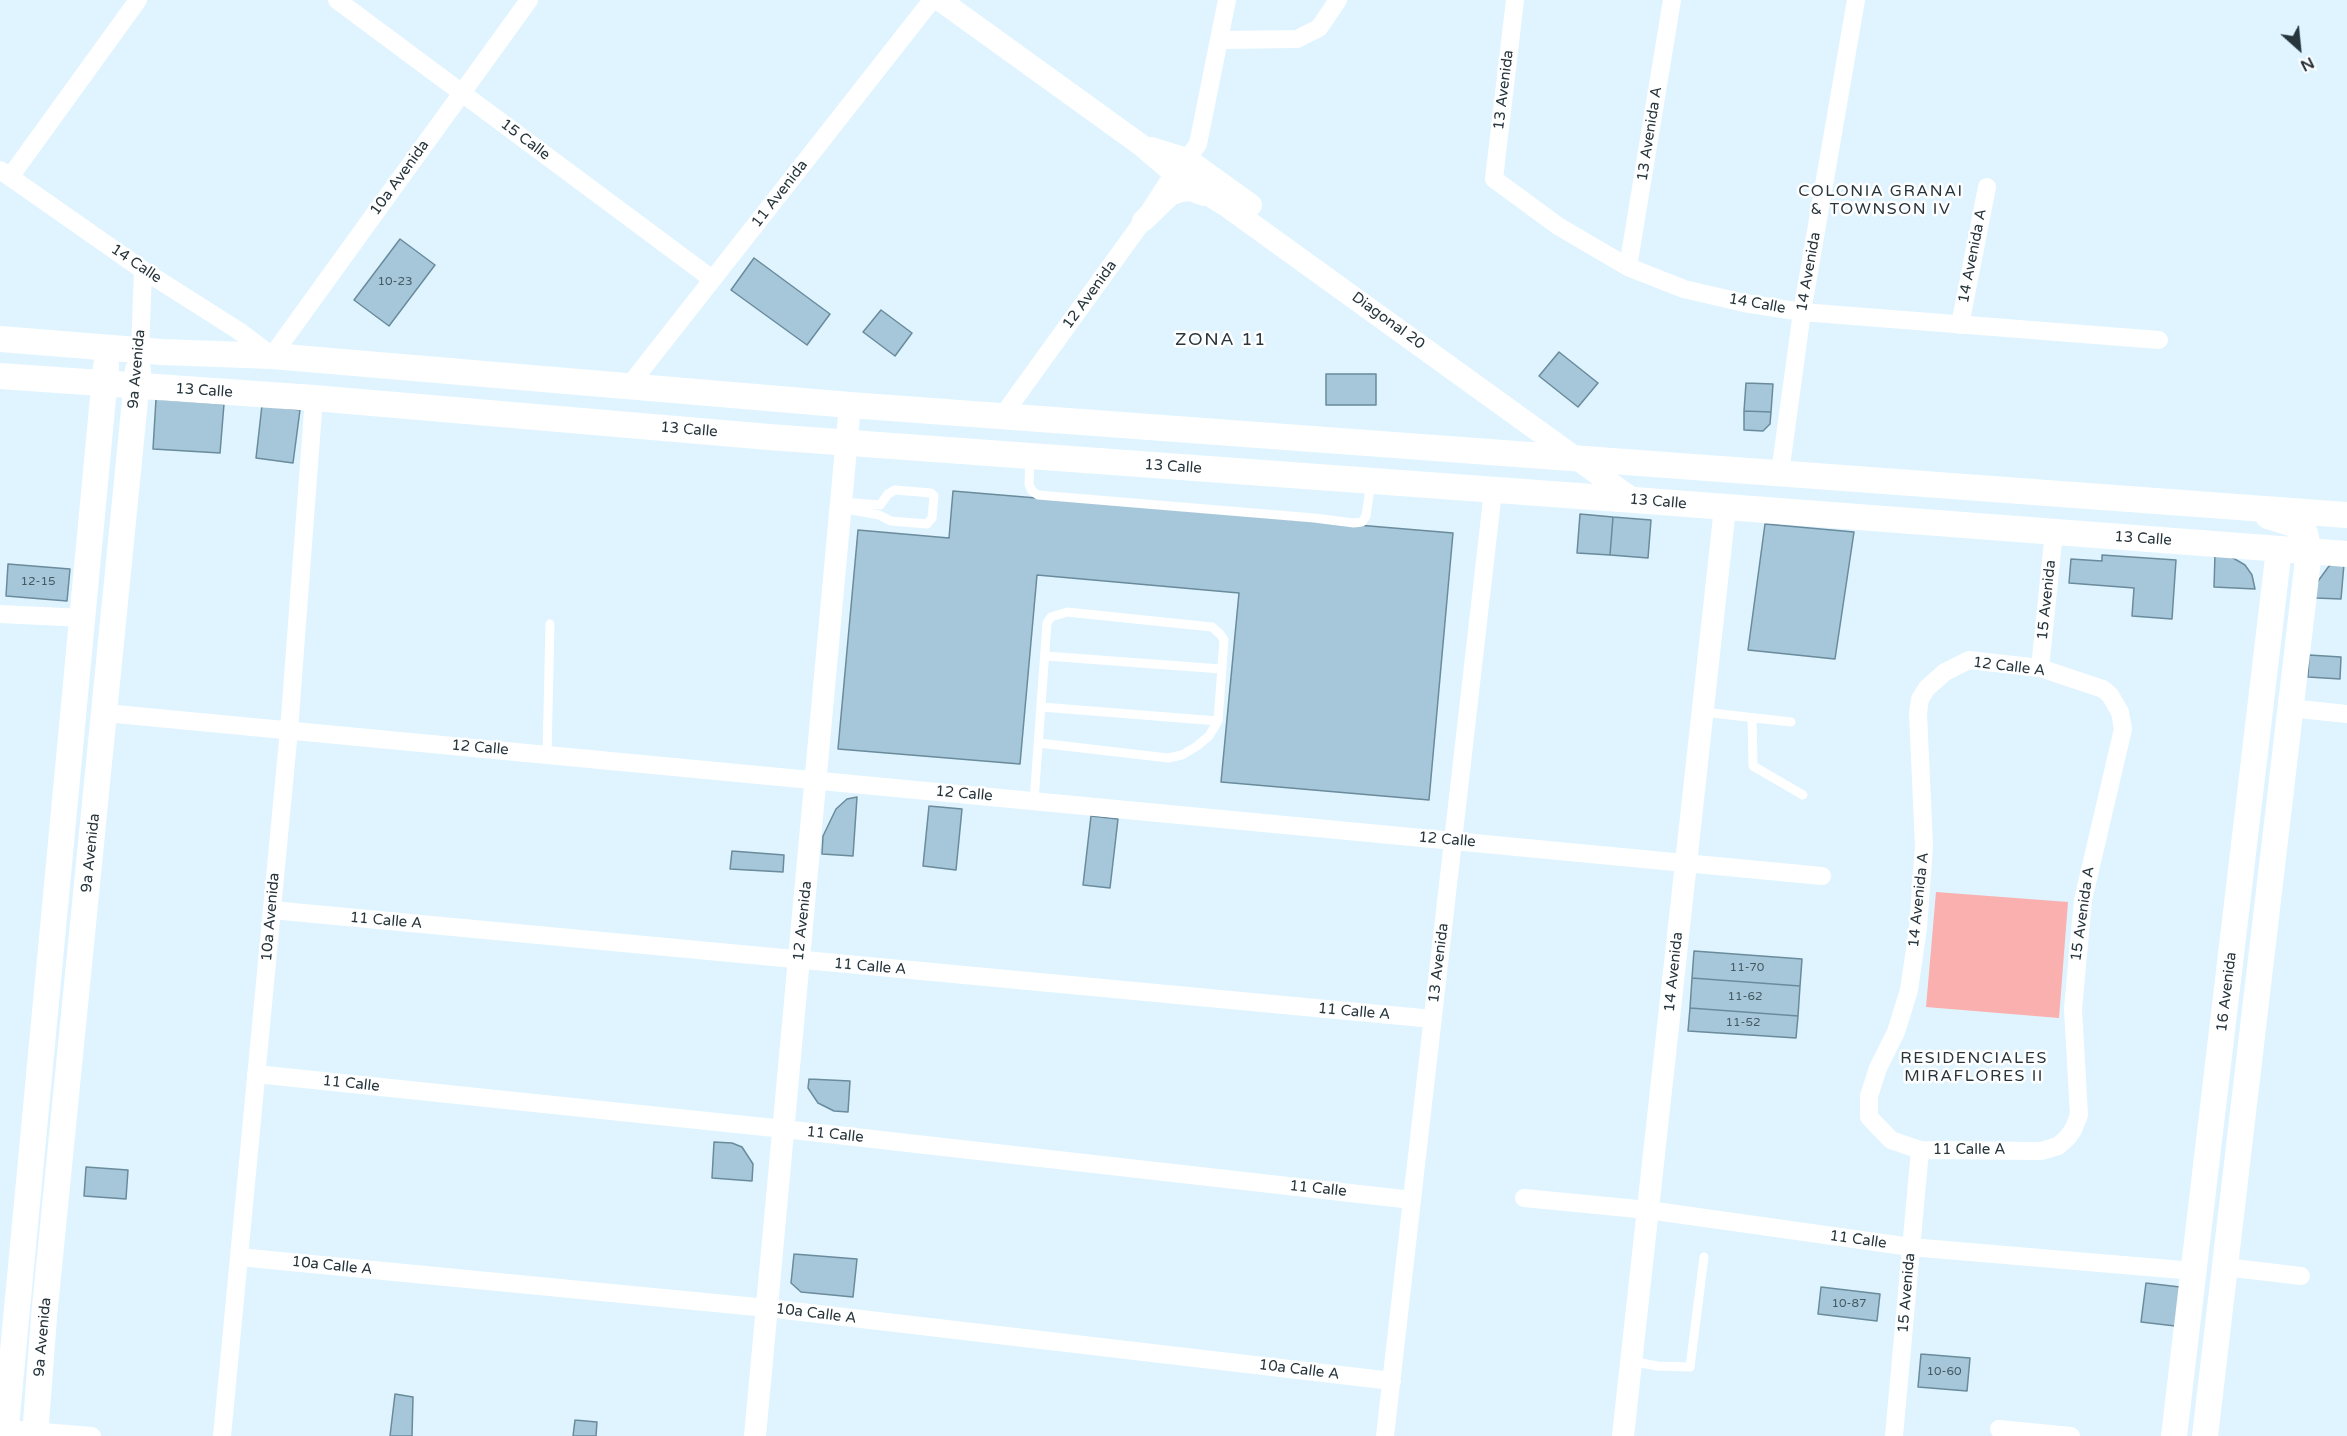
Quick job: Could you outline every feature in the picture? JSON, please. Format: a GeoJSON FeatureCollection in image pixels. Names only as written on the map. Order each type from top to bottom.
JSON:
{"type":"FeatureCollection","features":[{"type":"Feature","properties":{"kind":"main road"},"geometry":{"type":"LineString","coordinates":[[0,339],[140,351],[272,356],[850,405],[2347,515]]}},
{"type":"Feature","properties":{"kind":"main road","name":"9a Avenida"},"geometry":{"type":"LineString","coordinates":[[5,1432],[108,348]]}},
{"type":"Feature","properties":{"kind":"main road","name":"9a Avenida"},"geometry":{"type":"LineString","coordinates":[[35,1433],[44,1317],[140,351]]}},
{"type":"Feature","properties":{"kind":"main road","name":"13 Calle"},"geometry":{"type":"LineString","coordinates":[[0,376],[314,398],[848,443],[2347,554]]}},
{"type":"Feature","properties":{"kind":"main road"},"geometry":{"type":"LineString","coordinates":[[2236,506],[2294,524],[2305,533],[2309,551]]}},
{"type":"Feature","properties":{"kind":"main road","name":"16 Avenida"},"geometry":{"type":"LineString","coordinates":[[2174,1436],[2279,549]]}},
{"type":"Feature","properties":{"kind":"main road","name":"16 Avenida"},"geometry":{"type":"LineString","coordinates":[[2205,1436],[2309,551]]}},
{"type":"Feature","properties":{"kind":"main road"},"geometry":{"type":"LineString","coordinates":[[15,1313],[44,1317]]}},
{"type":"Feature","properties":{"kind":"street","name":"15 Calle"},"geometry":{"type":"LineString","coordinates":[[337,0],[712,279]]}},
{"type":"Feature","properties":{"kind":"street","name":"10a Avenida"},"geometry":{"type":"LineString","coordinates":[[272,356],[529,0]]}},
{"type":"Feature","properties":{"kind":"street","name":"11 Avenida"},"geometry":{"type":"LineString","coordinates":[[628,387],[932,0]]}},
{"type":"Feature","properties":{"kind":"street","name":"Diagonal 20"},"geometry":{"type":"LineString","coordinates":[[940,0],[1141,145],[1181,166],[1605,459]]}},
{"type":"Feature","properties":{"kind":"street","name":"12 Avenida"},"geometry":{"type":"LineString","coordinates":[[1003,416],[1198,144],[1221,40],[1227,0]]}},
{"type":"Feature","properties":{"kind":"street"},"geometry":{"type":"LineString","coordinates":[[1221,40],[1297,39],[1319,28],[1338,0]]}},
{"type":"Feature","properties":{"kind":"street","name":"13 Avenida"},"geometry":{"type":"LineString","coordinates":[[1494,179],[1515,0]]}},
{"type":"Feature","properties":{"kind":"street","name":"13 Avenida A"},"geometry":{"type":"LineString","coordinates":[[1628,267],[1672,0]]}},
{"type":"Feature","properties":{"kind":"street","name":"14 Avenida"},"geometry":{"type":"LineString","coordinates":[[1780,473],[1802,312],[1856,0]]}},
{"type":"Feature","properties":{"kind":"street"},"geometry":{"type":"LineString","coordinates":[[5,173],[132,4]]}},
{"type":"Feature","properties":{"kind":"street","name":"Diagonal 20"},"geometry":{"type":"LineString","coordinates":[[1181,166],[1228,207],[1578,457],[1634,500]]}},
{"type":"Feature","properties":{"kind":"street","name":"14 Calle"},"geometry":{"type":"LineString","coordinates":[[5,173],[143,270],[239,331],[272,356]]}},
{"type":"Feature","properties":{"kind":"street","name":"14 Calle"},"geometry":{"type":"LineString","coordinates":[[1494,179],[1558,226],[1628,267],[1684,289],[1744,303],[1802,312],[2159,339]]}},
{"type":"Feature","properties":{"kind":"street","name":"14 Avenida A"},"geometry":{"type":"LineString","coordinates":[[1960,325],[1987,187]]}},
{"type":"Feature","properties":{"kind":"street"},"geometry":{"type":"LineString","coordinates":[[1143,221],[1170,195],[1180,190],[1190,190],[1228,207]]}},
{"type":"Feature","properties":{"kind":"street","name":"9a Avenida"},"geometry":{"type":"LineString","coordinates":[[140,351],[143,270]]}},
{"type":"Feature","properties":{"kind":"street","name":"10a Avenida"},"geometry":{"type":"LineString","coordinates":[[222,1436],[289,730],[314,398]]}},
{"type":"Feature","properties":{"kind":"street","name":"12 Avenida"},"geometry":{"type":"LineString","coordinates":[[755,1436],[850,405]]}},
{"type":"Feature","properties":{"kind":"street","name":"13 Avenida"},"geometry":{"type":"LineString","coordinates":[[1385,1436],[1493,491]]}},
{"type":"Feature","properties":{"kind":"street","name":"14 Avenida"},"geometry":{"type":"LineString","coordinates":[[1623,1436],[1725,508]]}},
{"type":"Feature","properties":{"kind":"street","name":"15 Avenida"},"geometry":{"type":"LineString","coordinates":[[2040,668],[2054,532]]}},
{"type":"Feature","properties":{"kind":"street"},"geometry":{"type":"LineString","coordinates":[[0,614],[83,618]]}},
{"type":"Feature","properties":{"kind":"street","name":"12 Calle A"},"geometry":{"type":"LineString","coordinates":[[1934,681],[1945,672],[1969,660],[2040,668],[2103,689],[2115,702]]}},
{"type":"Feature","properties":{"kind":"street","name":"14 Avenida A"},"geometry":{"type":"LineString","coordinates":[[1869,1117],[1869,1096],[1878,1068],[1896,1032],[1909,990],[1918,928],[1924,846],[1918,713],[1920,699],[1934,681]]}},
{"type":"Feature","properties":{"kind":"street","name":"15 Avenida A"},"geometry":{"type":"LineString","coordinates":[[2073,1130],[2080,1107],[2073,1009],[2077,955],[2089,866],[2122,740],[2120,712],[2115,702]]}},
{"type":"Feature","properties":{"kind":"street"},"geometry":{"type":"LineString","coordinates":[[2290,708],[2347,714]]}},
{"type":"Feature","properties":{"kind":"street","name":"12 Calle"},"geometry":{"type":"LineString","coordinates":[[105,713],[1822,876]]}},
{"type":"Feature","properties":{"kind":"street","name":"11 Calle A"},"geometry":{"type":"LineString","coordinates":[[272,910],[1433,1019]]}},
{"type":"Feature","properties":{"kind":"street","name":"11 Calle"},"geometry":{"type":"LineString","coordinates":[[256,1074],[784,1129],[1412,1200]]}},
{"type":"Feature","properties":{"kind":"street","name":"11 Calle A"},"geometry":{"type":"LineString","coordinates":[[1869,1117],[1891,1140],[1920,1150],[2041,1151],[2058,1146],[2073,1130]]}},
{"type":"Feature","properties":{"kind":"street","name":"15 Avenida"},"geometry":{"type":"LineString","coordinates":[[1894,1436],[1920,1150]]}},
{"type":"Feature","properties":{"kind":"street","name":"11 Calle"},"geometry":{"type":"LineString","coordinates":[[1524,1198],[1648,1210],[1911,1247],[2194,1271]]}},
{"type":"Feature","properties":{"kind":"street","name":"10a Calle A"},"geometry":{"type":"LineString","coordinates":[[239,1257],[767,1308],[1392,1381]]}},
{"type":"Feature","properties":{"kind":"street"},"geometry":{"type":"LineString","coordinates":[[2225,1267],[2301,1276]]}},
{"type":"Feature","properties":{"kind":"street"},"geometry":{"type":"LineString","coordinates":[[1999,1429],[2071,1436]]}},
{"type":"Feature","properties":{"kind":"street"},"geometry":{"type":"LineString","coordinates":[[5,1432],[92,1436]]}},
{"type":"Feature","properties":{"kind":"lane"},"geometry":{"type":"LineString","coordinates":[[1030,456],[1029,484],[1032,491],[1038,495],[1354,523],[1362,522],[1366,516],[1371,482]]}},
{"type":"Feature","properties":{"kind":"lane"},"geometry":{"type":"LineString","coordinates":[[895,490],[931,492],[934,496],[932,518],[927,524],[891,521],[879,515],[842,505],[880,506],[888,494],[895,490]]}},
{"type":"Feature","properties":{"kind":"lane"},"geometry":{"type":"LineString","coordinates":[[1034,801],[1047,623],[1051,617],[1066,612],[1212,627],[1224,640],[1218,721],[1209,736],[1182,755],[1168,758],[1039,743]]}},
{"type":"Feature","properties":{"kind":"lane"},"geometry":{"type":"LineString","coordinates":[[547,754],[550,624]]}},
{"type":"Feature","properties":{"kind":"lane"},"geometry":{"type":"LineString","coordinates":[[1046,656],[1221,669]]}},
{"type":"Feature","properties":{"kind":"lane"},"geometry":{"type":"LineString","coordinates":[[1042,707],[1218,721]]}},
{"type":"Feature","properties":{"kind":"lane"},"geometry":{"type":"LineString","coordinates":[[1703,711],[1791,722]]}},
{"type":"Feature","properties":{"kind":"lane"},"geometry":{"type":"LineString","coordinates":[[1752,718],[1753,766],[1803,795]]}},
{"type":"Feature","properties":{"kind":"lane"},"geometry":{"type":"LineString","coordinates":[[1631,1361],[1657,1366],[1690,1367],[1704,1257]]}},
{"type":"Feature","properties":{"kind":"shaded area"},"geometry":{"type":"Polygon","coordinates":[[[1936,892],[2068,902],[2059,1018],[1926,1007],[1936,892]]]}},
{"type":"Feature","properties":{"kind":"building"},"geometry":{"type":"Polygon","coordinates":[[[400,239],[435,265],[389,326],[354,300],[400,239]]]}},
{"type":"Feature","properties":{"kind":"building"},"geometry":{"type":"Polygon","coordinates":[[[754,258],[830,314],[807,345],[731,290],[754,258]]]}},
{"type":"Feature","properties":{"kind":"building"},"geometry":{"type":"Polygon","coordinates":[[[881,310],[912,333],[895,356],[863,332],[881,310]]]}},
{"type":"Feature","properties":{"kind":"building"},"geometry":{"type":"Polygon","coordinates":[[[1559,352],[1598,383],[1578,407],[1539,376],[1559,352]]]}},
{"type":"Feature","properties":{"kind":"building"},"geometry":{"type":"Polygon","coordinates":[[[1326,374],[1376,374],[1376,405],[1326,405],[1326,374]]]}},
{"type":"Feature","properties":{"kind":"building"},"geometry":{"type":"Polygon","coordinates":[[[1746,383],[1773,384],[1771,412],[1744,411],[1746,383]]]}},
{"type":"Feature","properties":{"kind":"building"},"geometry":{"type":"Polygon","coordinates":[[[156,399],[224,404],[220,453],[153,449],[156,399]]]}},
{"type":"Feature","properties":{"kind":"building"},"geometry":{"type":"Polygon","coordinates":[[[262,405],[300,410],[293,463],[256,458],[262,405]]]}},
{"type":"Feature","properties":{"kind":"building"},"geometry":{"type":"Polygon","coordinates":[[[1744,411],[1771,412],[1770,424],[1763,431],[1744,430],[1744,411]]]}},
{"type":"Feature","properties":{"kind":"building"},"geometry":{"type":"Polygon","coordinates":[[[953,491],[1453,533],[1429,800],[1221,782],[1239,593],[1037,575],[1020,764],[838,749],[858,530],[949,538],[953,491]]]}},
{"type":"Feature","properties":{"kind":"building"},"geometry":{"type":"Polygon","coordinates":[[[1580,514],[1613,517],[1610,555],[1577,553],[1580,514]]]}},
{"type":"Feature","properties":{"kind":"building"},"geometry":{"type":"Polygon","coordinates":[[[1613,517],[1651,520],[1648,558],[1610,555],[1613,517]]]}},
{"type":"Feature","properties":{"kind":"building"},"geometry":{"type":"Polygon","coordinates":[[[1765,524],[1854,532],[1835,659],[1748,650],[1765,524]]]}},
{"type":"Feature","properties":{"kind":"building"},"geometry":{"type":"Polygon","coordinates":[[[2215,554],[2228,555],[2245,565],[2252,575],[2255,589],[2214,587],[2215,554]]]}},
{"type":"Feature","properties":{"kind":"building"},"geometry":{"type":"Polygon","coordinates":[[[2102,555],[2176,560],[2172,619],[2132,616],[2134,588],[2069,583],[2071,559],[2102,561],[2102,555]]]}},
{"type":"Feature","properties":{"kind":"building"},"geometry":{"type":"Polygon","coordinates":[[[2336,563],[2344,564],[2341,599],[2315,598],[2316,584],[2329,566],[2336,563]]]}},
{"type":"Feature","properties":{"kind":"building"},"geometry":{"type":"Polygon","coordinates":[[[8,564],[70,569],[67,601],[6,596],[8,564]]]}},
{"type":"Feature","properties":{"kind":"building"},"geometry":{"type":"Polygon","coordinates":[[[2309,655],[2341,657],[2340,679],[2308,677],[2309,655]]]}},
{"type":"Feature","properties":{"kind":"building"},"geometry":{"type":"Polygon","coordinates":[[[857,797],[853,856],[822,854],[823,836],[836,809],[847,799],[857,797]]]}},
{"type":"Feature","properties":{"kind":"building"},"geometry":{"type":"Polygon","coordinates":[[[929,806],[962,809],[956,870],[923,866],[929,806]]]}},
{"type":"Feature","properties":{"kind":"building"},"geometry":{"type":"Polygon","coordinates":[[[1091,816],[1118,819],[1110,888],[1083,885],[1091,816]]]}},
{"type":"Feature","properties":{"kind":"building"},"geometry":{"type":"Polygon","coordinates":[[[732,851],[784,855],[783,872],[730,869],[732,851]]]}},
{"type":"Feature","properties":{"kind":"building"},"geometry":{"type":"Polygon","coordinates":[[[1694,951],[1802,959],[1800,986],[1692,978],[1694,951]]]}},
{"type":"Feature","properties":{"kind":"building"},"geometry":{"type":"Polygon","coordinates":[[[1692,978],[1800,986],[1798,1016],[1690,1008],[1692,978]]]}},
{"type":"Feature","properties":{"kind":"building"},"geometry":{"type":"Polygon","coordinates":[[[1690,1008],[1798,1016],[1796,1038],[1688,1031],[1690,1008]]]}},
{"type":"Feature","properties":{"kind":"building"},"geometry":{"type":"Polygon","coordinates":[[[809,1079],[850,1081],[848,1112],[834,1111],[818,1103],[808,1088],[809,1079]]]}},
{"type":"Feature","properties":{"kind":"building"},"geometry":{"type":"Polygon","coordinates":[[[714,1142],[732,1143],[742,1147],[753,1164],[752,1181],[712,1178],[714,1142]]]}},
{"type":"Feature","properties":{"kind":"building"},"geometry":{"type":"Polygon","coordinates":[[[86,1167],[128,1170],[126,1199],[84,1196],[86,1167]]]}},
{"type":"Feature","properties":{"kind":"building"},"geometry":{"type":"Polygon","coordinates":[[[794,1254],[857,1259],[853,1297],[801,1292],[791,1283],[794,1254]]]}},
{"type":"Feature","properties":{"kind":"building"},"geometry":{"type":"Polygon","coordinates":[[[2146,1283],[2180,1287],[2175,1326],[2141,1322],[2146,1283]]]}},
{"type":"Feature","properties":{"kind":"building"},"geometry":{"type":"Polygon","coordinates":[[[1821,1287],[1880,1294],[1877,1321],[1818,1314],[1821,1287]]]}},
{"type":"Feature","properties":{"kind":"building"},"geometry":{"type":"Polygon","coordinates":[[[1921,1354],[1970,1358],[1967,1391],[1918,1387],[1921,1354]]]}},
{"type":"Feature","properties":{"kind":"building"},"geometry":{"type":"Polygon","coordinates":[[[395,1394],[413,1397],[412,1436],[390,1436],[395,1394]]]}},
{"type":"Feature","properties":{"kind":"building"},"geometry":{"type":"Polygon","coordinates":[[[575,1420],[597,1422],[596,1436],[573,1436],[575,1420]]]}},
{"type":"Feature","properties":{"kind":"district","name":"COLONIA GRANAI & TOWNSON IV"},"geometry":{"type":"Point","coordinates":[1881,201]}},
{"type":"Feature","properties":{"kind":"district","name":"ZONA 11"},"geometry":{"type":"Point","coordinates":[1221,340]}},
{"type":"Feature","properties":{"kind":"district","name":"RESIDENCIALES MIRAFLORES II"},"geometry":{"type":"Point","coordinates":[1974,1068]}}]}
